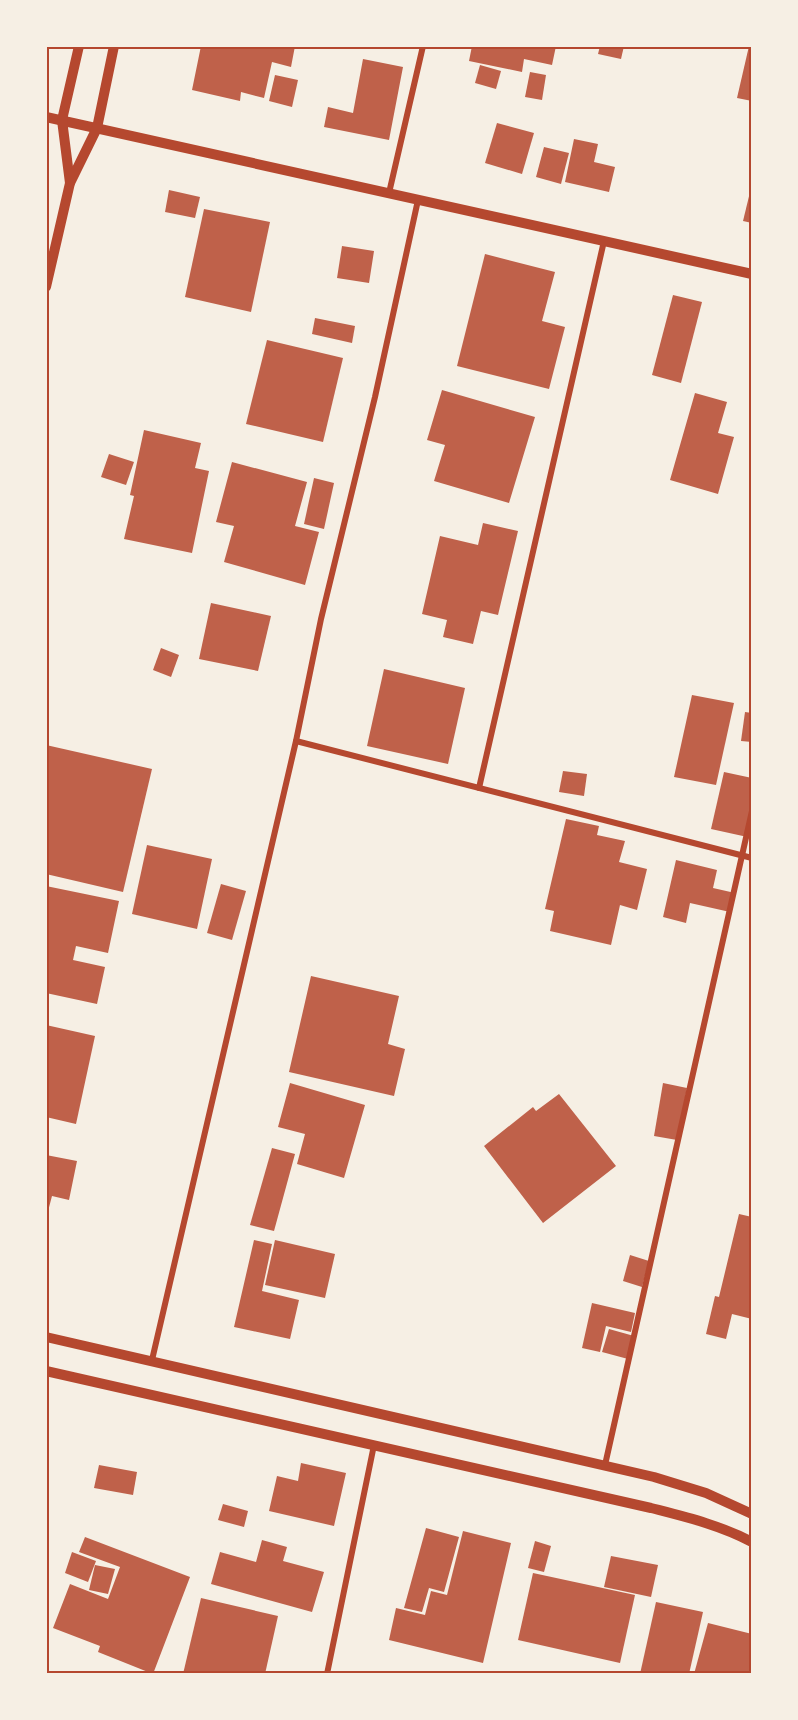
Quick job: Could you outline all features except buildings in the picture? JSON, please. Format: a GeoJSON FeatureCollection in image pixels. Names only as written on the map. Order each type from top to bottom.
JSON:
{"type":"FeatureCollection","features":[{"type":"Feature","properties":{"kind":"street"},"geometry":{"type":"LineString","coordinates":[[70,183],[62,120],[79,46]]}},
{"type":"Feature","properties":{"kind":"street"},"geometry":{"type":"LineString","coordinates":[[46,287],[70,183],[97,129],[114,46]]}},
{"type":"Feature","properties":{"kind":"street"},"geometry":{"type":"LineString","coordinates":[[389,193],[423,46]]}},
{"type":"Feature","properties":{"kind":"street"},"geometry":{"type":"LineString","coordinates":[[46,117],[752,273]]}},
{"type":"Feature","properties":{"kind":"street"},"geometry":{"type":"LineString","coordinates":[[152,1360],[297,741],[321,619],[372,408],[418,200]]}},
{"type":"Feature","properties":{"kind":"street"},"geometry":{"type":"LineString","coordinates":[[479,788],[604,241]]}},
{"type":"Feature","properties":{"kind":"street"},"geometry":{"type":"LineString","coordinates":[[297,741],[752,858]]}},
{"type":"Feature","properties":{"kind":"street"},"geometry":{"type":"LineString","coordinates":[[605,1465],[752,811]]}},
{"type":"Feature","properties":{"kind":"street"},"geometry":{"type":"LineString","coordinates":[[46,1337],[654,1477],[706,1493],[752,1514]]}},
{"type":"Feature","properties":{"kind":"street"},"geometry":{"type":"LineString","coordinates":[[46,1371],[662,1511],[714,1525],[752,1542]]}},
{"type":"Feature","properties":{"kind":"street"},"geometry":{"type":"LineString","coordinates":[[327,1674],[374,1445]]}}]}
